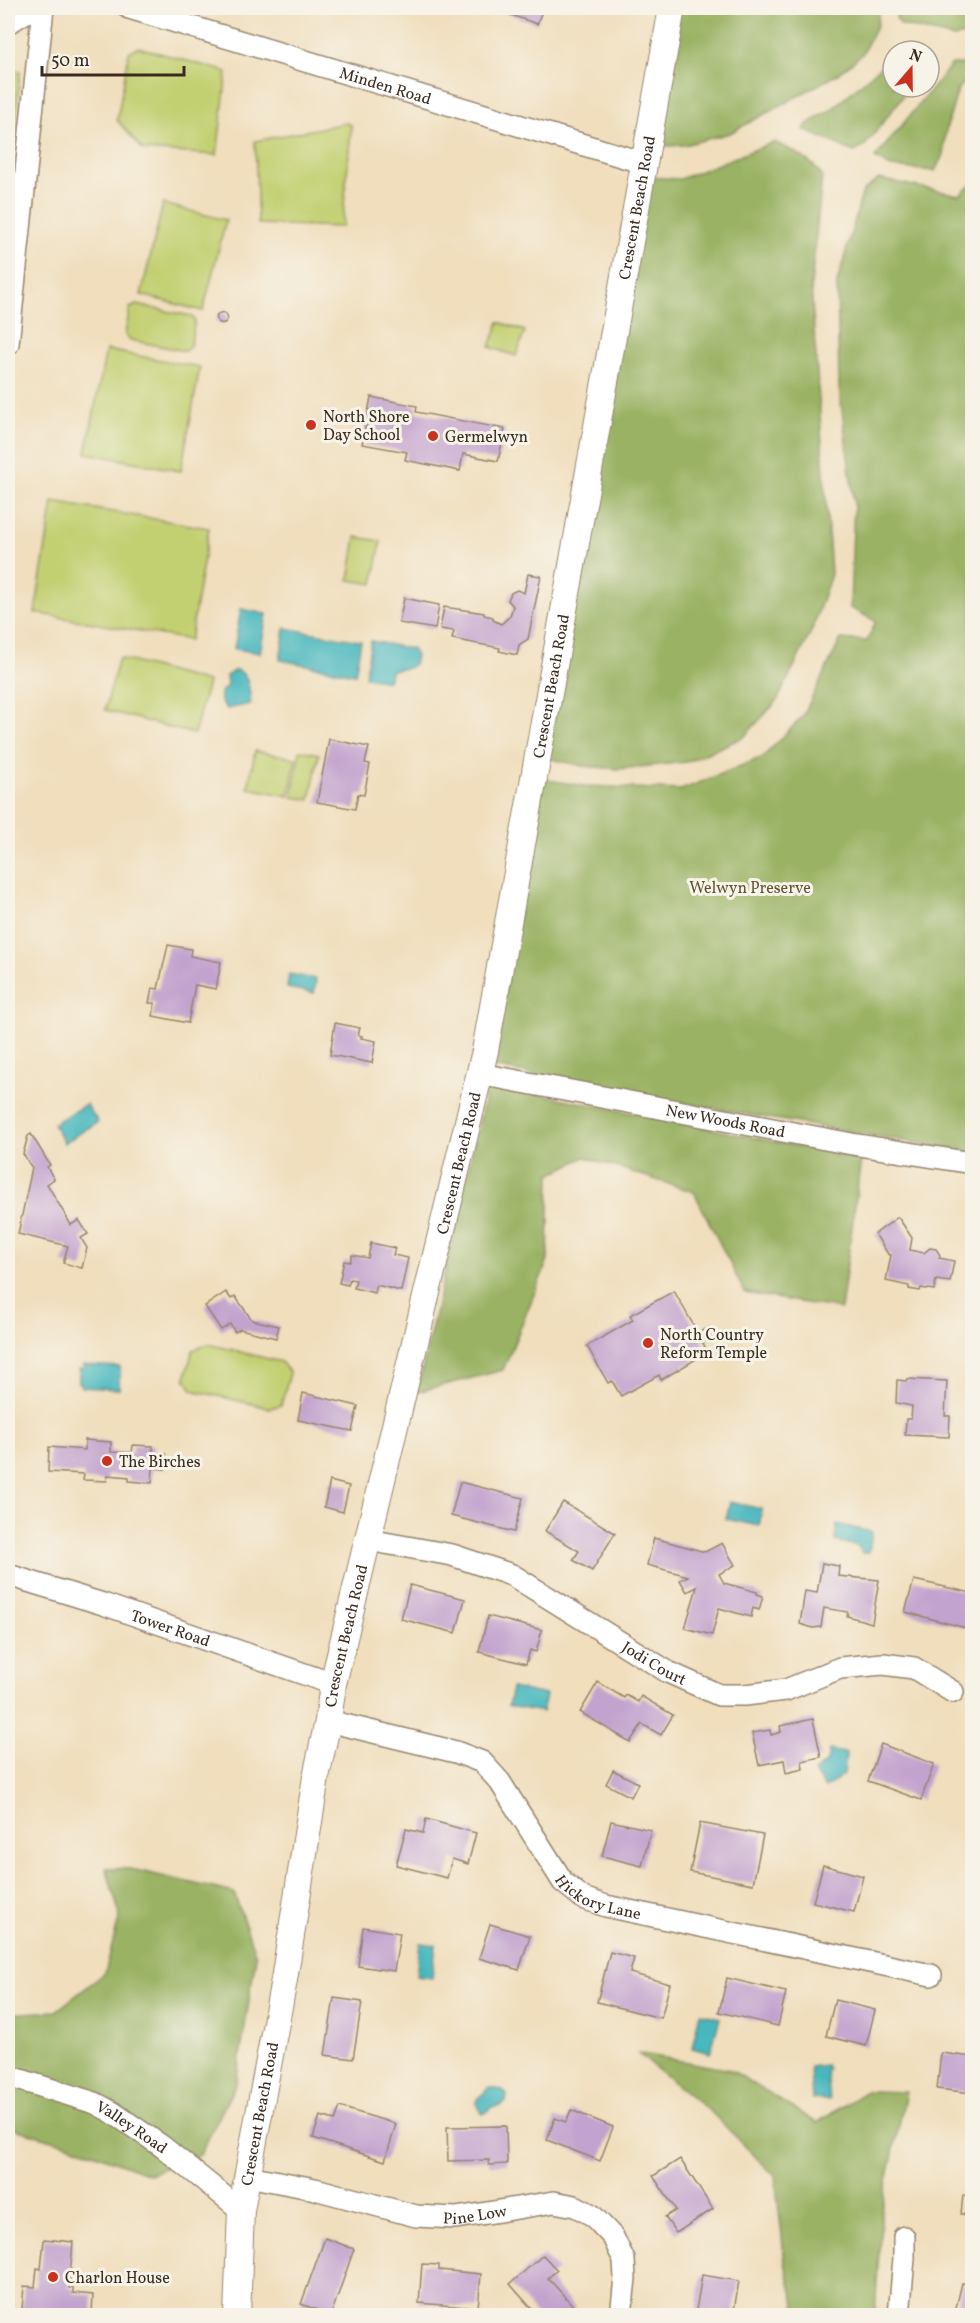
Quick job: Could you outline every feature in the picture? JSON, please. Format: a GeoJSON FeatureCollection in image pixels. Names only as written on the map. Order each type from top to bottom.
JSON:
{"type":"FeatureCollection","features":[{"type":"Feature","properties":{"kind":"street"},"geometry":{"type":"LineString","coordinates":[[8,23],[33,8]]}},
{"type":"Feature","properties":{"kind":"street"},"geometry":{"type":"LineString","coordinates":[[8,344],[44,8]]}},
{"type":"Feature","properties":{"kind":"street","name":"Minden Road"},"geometry":{"type":"LineString","coordinates":[[129,8],[644,162]]}},
{"type":"Feature","properties":{"kind":"street","name":"Crescent Beach Road"},"geometry":{"type":"LineString","coordinates":[[237,2316],[241,2210],[284,1980],[333,1684],[480,1074],[672,8]]}},
{"type":"Feature","properties":{"kind":"street","name":"New Woods Road"},"geometry":{"type":"LineString","coordinates":[[480,1074],[852,1144],[972,1163]]}},
{"type":"Feature","properties":{"kind":"street","name":"Jodi Court"},"geometry":{"type":"LineString","coordinates":[[368,1540],[452,1555],[512,1575],[669,1672],[719,1695],[745,1695],[786,1690],[840,1668],[883,1664],[914,1668],[953,1692]]}},
{"type":"Feature","properties":{"kind":"street","name":"Tower Road"},"geometry":{"type":"LineString","coordinates":[[8,1575],[103,1604],[333,1684]]}},
{"type":"Feature","properties":{"kind":"street","name":"Hickory Lane"},"geometry":{"type":"LineString","coordinates":[[328,1721],[456,1752],[482,1762],[500,1782],[563,1882],[583,1898],[606,1906],[931,1975]]}},
{"type":"Feature","properties":{"kind":"street","name":"Valley Road"},"geometry":{"type":"LineString","coordinates":[[8,2076],[95,2103],[112,2112],[164,2147],[241,2210]]}},
{"type":"Feature","properties":{"kind":"street","name":"Pine Low"},"geometry":{"type":"LineString","coordinates":[[248,2176],[315,2189],[416,2216],[456,2218],[554,2202],[575,2206],[592,2215],[613,2237],[624,2260],[625,2278],[621,2316]]}},
{"type":"Feature","properties":{"kind":"street"},"geometry":{"type":"LineString","coordinates":[[899,2316],[904,2237]]}},
{"type":"Feature","properties":{"kind":"green space"},"geometry":{"type":"Polygon","coordinates":[[[679,8],[879,8],[877,25],[862,54],[838,74],[730,133],[684,145],[667,146],[654,143],[679,8]]]}},
{"type":"Feature","properties":{"kind":"green space"},"geometry":{"type":"Polygon","coordinates":[[[897,8],[972,8],[972,28],[966,34],[954,38],[901,25],[896,18],[897,8]]]}},
{"type":"Feature","properties":{"kind":"green space"},"geometry":{"type":"Polygon","coordinates":[[[138,47],[227,72],[217,155],[143,150],[117,120],[129,52],[138,47]]]}},
{"type":"Feature","properties":{"kind":"green space"},"geometry":{"type":"Polygon","coordinates":[[[952,64],[964,64],[972,74],[958,89],[946,130],[943,155],[935,171],[891,167],[875,158],[923,99],[941,99],[941,77],[952,64]]]}},
{"type":"Feature","properties":{"kind":"green space"},"geometry":{"type":"Polygon","coordinates":[[[881,66],[881,99],[901,99],[864,147],[854,152],[804,130],[807,124],[831,110],[881,66]]]}},
{"type":"Feature","properties":{"kind":"green space"},"geometry":{"type":"Polygon","coordinates":[[[8,70],[20,71],[12,175],[8,174],[8,70]]]}},
{"type":"Feature","properties":{"kind":"green space"},"geometry":{"type":"Polygon","coordinates":[[[346,123],[351,125],[351,130],[342,227],[258,224],[255,141],[346,123]]]}},
{"type":"Feature","properties":{"kind":"green space"},"geometry":{"type":"Polygon","coordinates":[[[774,142],[807,160],[822,176],[811,286],[831,574],[812,630],[777,701],[744,737],[687,762],[619,769],[584,766],[545,758],[648,177],[680,179],[774,142]]]}},
{"type":"Feature","properties":{"kind":"green space","name":"Welwyn Preserve"},"geometry":{"type":"Polygon","coordinates":[[[879,179],[959,195],[972,184],[972,1152],[756,1116],[492,1067],[542,779],[585,786],[681,790],[763,757],[803,716],[841,639],[867,641],[876,621],[850,608],[854,503],[839,387],[837,283],[863,191],[879,179]]]}},
{"type":"Feature","properties":{"kind":"green space"},"geometry":{"type":"Polygon","coordinates":[[[163,204],[226,220],[203,311],[141,295],[163,204]]]}},
{"type":"Feature","properties":{"kind":"green space"},"geometry":{"type":"Polygon","coordinates":[[[136,305],[191,316],[195,321],[190,346],[185,351],[130,340],[125,334],[130,308],[136,305]]]}},
{"type":"Feature","properties":{"kind":"green space"},"geometry":{"type":"Polygon","coordinates":[[[499,322],[525,331],[516,356],[490,347],[499,322]]]}},
{"type":"Feature","properties":{"kind":"green space"},"geometry":{"type":"Polygon","coordinates":[[[106,350],[200,367],[181,471],[86,453],[106,350]]]}},
{"type":"Feature","properties":{"kind":"green space"},"geometry":{"type":"Polygon","coordinates":[[[53,502],[209,528],[190,640],[35,613],[53,502]]]}},
{"type":"Feature","properties":{"kind":"green space"},"geometry":{"type":"Polygon","coordinates":[[[356,537],[381,541],[373,584],[349,580],[356,537]]]}},
{"type":"Feature","properties":{"kind":"green space"},"geometry":{"type":"Polygon","coordinates":[[[119,658],[208,682],[194,734],[105,710],[119,658]]]}},
{"type":"Feature","properties":{"kind":"green space"},"geometry":{"type":"Polygon","coordinates":[[[300,750],[319,754],[310,800],[292,797],[300,750]]]}},
{"type":"Feature","properties":{"kind":"green space"},"geometry":{"type":"Polygon","coordinates":[[[255,751],[296,758],[289,796],[248,788],[255,751]]]}},
{"type":"Feature","properties":{"kind":"green space"},"geometry":{"type":"Polygon","coordinates":[[[488,1084],[861,1159],[841,1309],[745,1293],[694,1192],[585,1157],[550,1174],[548,1260],[503,1370],[417,1392],[488,1084]]]}},
{"type":"Feature","properties":{"kind":"green space"},"geometry":{"type":"Polygon","coordinates":[[[208,1344],[281,1362],[290,1373],[281,1405],[270,1408],[192,1390],[185,1378],[193,1350],[208,1344]]]}},
{"type":"Feature","properties":{"kind":"green space"},"geometry":{"type":"Polygon","coordinates":[[[106,1868],[131,1869],[234,1893],[256,1956],[236,2083],[200,2155],[149,2174],[77,2147],[8,2127],[8,2014],[56,2011],[105,1973],[120,1915],[106,1868]]]}},
{"type":"Feature","properties":{"kind":"green space"},"geometry":{"type":"Polygon","coordinates":[[[637,2053],[731,2070],[817,2123],[866,2091],[906,2092],[882,2205],[875,2315],[798,2315],[785,2263],[775,2176],[712,2113],[637,2053]]]}},
{"type":"Feature","properties":{"kind":"water"},"geometry":{"type":"Polygon","coordinates":[[[241,609],[267,614],[260,653],[234,649],[241,609]]]}},
{"type":"Feature","properties":{"kind":"water"},"geometry":{"type":"Polygon","coordinates":[[[285,628],[361,641],[355,674],[280,660],[285,628]]]}},
{"type":"Feature","properties":{"kind":"water"},"geometry":{"type":"Polygon","coordinates":[[[371,641],[412,649],[416,656],[414,664],[408,668],[392,670],[388,681],[365,677],[371,641]]]}},
{"type":"Feature","properties":{"kind":"water"},"geometry":{"type":"Polygon","coordinates":[[[235,670],[244,674],[246,678],[251,704],[227,709],[221,702],[221,692],[227,686],[226,676],[235,670]]]}},
{"type":"Feature","properties":{"kind":"water"},"geometry":{"type":"Polygon","coordinates":[[[289,974],[316,979],[314,993],[287,988],[289,974]]]}},
{"type":"Feature","properties":{"kind":"water"},"geometry":{"type":"Polygon","coordinates":[[[86,1104],[98,1122],[64,1143],[53,1124],[86,1104]]]}},
{"type":"Feature","properties":{"kind":"water"},"geometry":{"type":"Polygon","coordinates":[[[83,1365],[120,1367],[119,1389],[81,1387],[79,1369],[83,1369],[83,1365]]]}},
{"type":"Feature","properties":{"kind":"water"},"geometry":{"type":"Polygon","coordinates":[[[730,1502],[762,1509],[759,1526],[726,1519],[730,1502]]]}},
{"type":"Feature","properties":{"kind":"water"},"geometry":{"type":"Polygon","coordinates":[[[837,1524],[872,1532],[869,1552],[862,1553],[858,1546],[835,1541],[837,1524]]]}},
{"type":"Feature","properties":{"kind":"water"},"geometry":{"type":"Polygon","coordinates":[[[512,1688],[546,1695],[542,1712],[508,1706],[512,1688]]]}},
{"type":"Feature","properties":{"kind":"water"},"geometry":{"type":"Polygon","coordinates":[[[829,1750],[846,1753],[844,1774],[825,1788],[814,1772],[827,1762],[829,1750]]]}},
{"type":"Feature","properties":{"kind":"water"},"geometry":{"type":"Polygon","coordinates":[[[420,1943],[436,1945],[432,1978],[416,1976],[420,1943]]]}},
{"type":"Feature","properties":{"kind":"water"},"geometry":{"type":"Polygon","coordinates":[[[700,2013],[720,2018],[710,2053],[692,2048],[700,2013]]]}},
{"type":"Feature","properties":{"kind":"water"},"geometry":{"type":"Polygon","coordinates":[[[826,2065],[829,2100],[812,2099],[810,2067],[826,2065]]]}},
{"type":"Feature","properties":{"kind":"water"},"geometry":{"type":"Polygon","coordinates":[[[490,2088],[503,2090],[507,2095],[506,2102],[482,2113],[476,2104],[477,2099],[490,2088]]]}},
{"type":"Feature","properties":{"kind":"building"},"geometry":{"type":"Polygon","coordinates":[[[491,8],[543,8],[537,24],[491,8]]]}},
{"type":"Feature","properties":{"kind":"building"},"geometry":{"type":"Polygon","coordinates":[[[222,312],[228,318],[222,324],[216,318],[222,312]]]}},
{"type":"Feature","properties":{"kind":"building","name":"Germelwyn"},"geometry":{"type":"Polygon","coordinates":[[[371,397],[417,406],[416,412],[505,429],[498,461],[463,454],[460,471],[405,460],[407,452],[362,444],[371,397]]]}},
{"type":"Feature","properties":{"kind":"building"},"geometry":{"type":"Polygon","coordinates":[[[528,574],[541,576],[528,639],[519,645],[517,655],[499,651],[500,648],[452,639],[454,631],[440,629],[444,607],[484,613],[501,624],[510,616],[513,606],[508,600],[511,593],[517,590],[524,593],[528,574]]]}},
{"type":"Feature","properties":{"kind":"building"},"geometry":{"type":"Polygon","coordinates":[[[404,598],[439,605],[435,629],[399,623],[404,598]]]}},
{"type":"Feature","properties":{"kind":"building"},"geometry":{"type":"Polygon","coordinates":[[[329,739],[369,747],[365,763],[370,764],[364,795],[358,794],[355,809],[317,802],[329,739]]]}},
{"type":"Feature","properties":{"kind":"building"},"geometry":{"type":"Polygon","coordinates":[[[168,945],[191,949],[190,956],[221,962],[216,989],[195,985],[188,1023],[153,1016],[155,1003],[149,1003],[152,988],[158,989],[168,945]]]}},
{"type":"Feature","properties":{"kind":"building"},"geometry":{"type":"Polygon","coordinates":[[[335,1023],[360,1028],[358,1035],[362,1036],[361,1038],[376,1041],[372,1063],[330,1055],[335,1023]]]}},
{"type":"Feature","properties":{"kind":"building"},"geometry":{"type":"Polygon","coordinates":[[[31,1134],[50,1165],[47,1167],[54,1179],[47,1184],[71,1225],[79,1220],[88,1234],[81,1238],[87,1248],[82,1268],[63,1263],[68,1246],[18,1234],[32,1168],[23,1154],[28,1136],[31,1134]]]}},
{"type":"Feature","properties":{"kind":"building"},"geometry":{"type":"Polygon","coordinates":[[[898,1217],[912,1238],[910,1250],[924,1253],[930,1248],[936,1249],[940,1255],[939,1258],[954,1261],[950,1282],[936,1280],[934,1290],[921,1288],[920,1291],[886,1281],[891,1255],[875,1234],[898,1217]]]}},
{"type":"Feature","properties":{"kind":"building"},"geometry":{"type":"Polygon","coordinates":[[[371,1243],[395,1248],[393,1255],[408,1258],[401,1291],[376,1285],[375,1293],[354,1288],[356,1280],[350,1279],[348,1285],[339,1283],[344,1261],[350,1262],[352,1255],[368,1258],[371,1243]]]}},
{"type":"Feature","properties":{"kind":"building","name":"North Country Reform Temple"},"geometry":{"type":"Polygon","coordinates":[[[674,1291],[698,1333],[710,1327],[714,1333],[701,1340],[708,1352],[661,1380],[659,1375],[621,1396],[612,1381],[608,1383],[587,1346],[633,1320],[630,1315],[674,1291]]]}},
{"type":"Feature","properties":{"kind":"building"},"geometry":{"type":"Polygon","coordinates":[[[226,1292],[231,1299],[235,1296],[252,1320],[279,1326],[276,1338],[240,1329],[235,1332],[230,1324],[221,1330],[205,1306],[226,1292]]]}},
{"type":"Feature","properties":{"kind":"building"},"geometry":{"type":"Polygon","coordinates":[[[907,1379],[947,1381],[945,1416],[950,1416],[949,1437],[905,1435],[906,1419],[911,1419],[912,1406],[896,1403],[897,1380],[907,1381],[907,1379]]]}},
{"type":"Feature","properties":{"kind":"building"},"geometry":{"type":"Polygon","coordinates":[[[303,1393],[358,1406],[352,1431],[298,1420],[303,1393]]]}},
{"type":"Feature","properties":{"kind":"building","name":"The Birches"},"geometry":{"type":"Polygon","coordinates":[[[85,1440],[111,1442],[111,1452],[132,1453],[133,1445],[153,1446],[153,1453],[166,1454],[165,1469],[153,1468],[152,1483],[129,1481],[129,1477],[108,1475],[107,1481],[83,1480],[84,1474],[48,1472],[49,1447],[85,1450],[85,1440]]]}},
{"type":"Feature","properties":{"kind":"building"},"geometry":{"type":"Polygon","coordinates":[[[330,1481],[349,1486],[343,1512],[324,1507],[330,1481]]]}},
{"type":"Feature","properties":{"kind":"building"},"geometry":{"type":"Polygon","coordinates":[[[972,1481],[972,1511],[968,1510],[972,1481]]]}},
{"type":"Feature","properties":{"kind":"building"},"geometry":{"type":"Polygon","coordinates":[[[460,1482],[523,1498],[514,1532],[451,1516],[460,1482]]]}},
{"type":"Feature","properties":{"kind":"building"},"geometry":{"type":"Polygon","coordinates":[[[563,1502],[615,1533],[592,1571],[573,1560],[579,1551],[545,1531],[563,1502]]]}},
{"type":"Feature","properties":{"kind":"building"},"geometry":{"type":"Polygon","coordinates":[[[654,1538],[705,1552],[722,1543],[735,1565],[719,1574],[724,1583],[757,1592],[763,1596],[759,1610],[753,1608],[751,1617],[719,1608],[712,1635],[685,1628],[697,1587],[687,1592],[680,1580],[688,1576],[647,1565],[654,1538]]]}},
{"type":"Feature","properties":{"kind":"building"},"geometry":{"type":"Polygon","coordinates":[[[822,1563],[839,1566],[838,1576],[879,1580],[872,1623],[847,1616],[848,1612],[824,1608],[821,1627],[813,1628],[800,1624],[805,1591],[817,1593],[822,1563]]]}},
{"type":"Feature","properties":{"kind":"building"},"geometry":{"type":"Polygon","coordinates":[[[914,1580],[972,1593],[972,1613],[970,1613],[966,1628],[905,1612],[914,1580]]]}},
{"type":"Feature","properties":{"kind":"building"},"geometry":{"type":"Polygon","coordinates":[[[410,1585],[465,1599],[456,1633],[401,1619],[410,1585]]]}},
{"type":"Feature","properties":{"kind":"building"},"geometry":{"type":"Polygon","coordinates":[[[488,1616],[542,1630],[536,1652],[530,1650],[526,1664],[479,1652],[488,1616]]]}},
{"type":"Feature","properties":{"kind":"building"},"geometry":{"type":"Polygon","coordinates":[[[598,1682],[624,1698],[626,1695],[638,1702],[641,1696],[673,1715],[661,1735],[642,1724],[630,1742],[580,1712],[598,1682]]]}},
{"type":"Feature","properties":{"kind":"building"},"geometry":{"type":"Polygon","coordinates":[[[813,1719],[821,1757],[802,1761],[803,1769],[786,1773],[784,1760],[759,1765],[752,1733],[770,1730],[771,1735],[781,1732],[780,1726],[813,1719]]]}},
{"type":"Feature","properties":{"kind":"building"},"geometry":{"type":"Polygon","coordinates":[[[881,1744],[934,1764],[921,1800],[868,1781],[881,1744]]]}},
{"type":"Feature","properties":{"kind":"building"},"geometry":{"type":"Polygon","coordinates":[[[613,1770],[638,1783],[631,1797],[606,1784],[613,1770]]]}},
{"type":"Feature","properties":{"kind":"building"},"geometry":{"type":"Polygon","coordinates":[[[426,1819],[476,1833],[468,1864],[452,1859],[447,1878],[396,1865],[406,1829],[423,1833],[426,1819]]]}},
{"type":"Feature","properties":{"kind":"building"},"geometry":{"type":"Polygon","coordinates":[[[611,1821],[651,1830],[642,1866],[602,1856],[611,1821]]]}},
{"type":"Feature","properties":{"kind":"building"},"geometry":{"type":"Polygon","coordinates":[[[700,1823],[763,1835],[753,1884],[690,1872],[700,1823]]]}},
{"type":"Feature","properties":{"kind":"building"},"geometry":{"type":"Polygon","coordinates":[[[823,1865],[863,1876],[854,1912],[813,1902],[823,1865]]]}},
{"type":"Feature","properties":{"kind":"building"},"geometry":{"type":"Polygon","coordinates":[[[490,1924],[530,1936],[519,1970],[479,1958],[490,1924]]]}},
{"type":"Feature","properties":{"kind":"building"},"geometry":{"type":"Polygon","coordinates":[[[363,1927],[400,1933],[394,1971],[358,1966],[363,1927]]]}},
{"type":"Feature","properties":{"kind":"building"},"geometry":{"type":"Polygon","coordinates":[[[610,1952],[634,1958],[630,1973],[670,1984],[661,2018],[597,2002],[610,1952]]]}},
{"type":"Feature","properties":{"kind":"building"},"geometry":{"type":"Polygon","coordinates":[[[727,1978],[786,1992],[778,2026],[719,2012],[727,1978]]]}},
{"type":"Feature","properties":{"kind":"building"},"geometry":{"type":"Polygon","coordinates":[[[334,1998],[362,2002],[353,2059],[325,2055],[334,1998]]]}},
{"type":"Feature","properties":{"kind":"building"},"geometry":{"type":"Polygon","coordinates":[[[835,2000],[875,2010],[866,2046],[826,2036],[835,2000]]]}},
{"type":"Feature","properties":{"kind":"building"},"geometry":{"type":"Polygon","coordinates":[[[941,2053],[972,2057],[972,2093],[937,2089],[941,2053]]]}},
{"type":"Feature","properties":{"kind":"building"},"geometry":{"type":"Polygon","coordinates":[[[340,2107],[396,2124],[385,2161],[313,2138],[320,2116],[335,2120],[340,2107]]]}},
{"type":"Feature","properties":{"kind":"building"},"geometry":{"type":"Polygon","coordinates":[[[571,2110],[613,2127],[600,2161],[547,2140],[555,2118],[566,2122],[571,2110]]]}},
{"type":"Feature","properties":{"kind":"building"},"geometry":{"type":"Polygon","coordinates":[[[506,2126],[507,2164],[489,2165],[489,2160],[448,2161],[447,2127],[506,2126]]]}},
{"type":"Feature","properties":{"kind":"building"},"geometry":{"type":"Polygon","coordinates":[[[680,2159],[713,2209],[676,2233],[665,2217],[676,2210],[653,2176],[680,2159]]]}},
{"type":"Feature","properties":{"kind":"building"},"geometry":{"type":"Polygon","coordinates":[[[971,2175],[972,2215],[961,2214],[963,2195],[969,2196],[971,2175]]]}},
{"type":"Feature","properties":{"kind":"building"},"geometry":{"type":"Polygon","coordinates":[[[325,2238],[354,2249],[331,2315],[301,2304],[325,2238]]]}},
{"type":"Feature","properties":{"kind":"building","name":"Charlon House"},"geometry":{"type":"Polygon","coordinates":[[[44,2239],[73,2242],[69,2288],[73,2288],[73,2293],[93,2295],[92,2313],[70,2311],[70,2316],[28,2316],[28,2310],[22,2309],[24,2286],[35,2287],[37,2268],[41,2269],[44,2239]]]}},
{"type":"Feature","properties":{"kind":"building"},"geometry":{"type":"Polygon","coordinates":[[[543,2255],[557,2270],[548,2278],[575,2308],[566,2316],[538,2316],[510,2284],[543,2255]]]}},
{"type":"Feature","properties":{"kind":"building"},"geometry":{"type":"Polygon","coordinates":[[[422,2264],[439,2265],[439,2270],[481,2274],[478,2308],[419,2303],[422,2264]]]}},
{"type":"Feature","properties":{"kind":"building"},"geometry":{"type":"Polygon","coordinates":[[[702,2275],[739,2281],[733,2316],[695,2316],[702,2275]]]}},
{"type":"Feature","properties":{"kind":"building"},"geometry":{"type":"Polygon","coordinates":[[[962,2283],[972,2285],[972,2316],[954,2316],[962,2283]]]}},
{"type":"Feature","properties":{"kind":"waterway"},"geometry":{"type":"LineString","coordinates":[[972,472],[967,486],[972,500]]}},
{"type":"Feature","properties":{"kind":"place","name":"North Shore Day School"},"geometry":{"type":"Point","coordinates":[311,425]}},
{"type":"Feature","properties":{"kind":"place","name":"Germelwyn"},"geometry":{"type":"Point","coordinates":[433,436]}},
{"type":"Feature","properties":{"kind":"place","name":"North Country Reform Temple"},"geometry":{"type":"Point","coordinates":[648,1343]}},
{"type":"Feature","properties":{"kind":"place","name":"The Birches"},"geometry":{"type":"Point","coordinates":[107,1461]}},
{"type":"Feature","properties":{"kind":"place","name":"Charlon House"},"geometry":{"type":"Point","coordinates":[53,2277]}}]}
